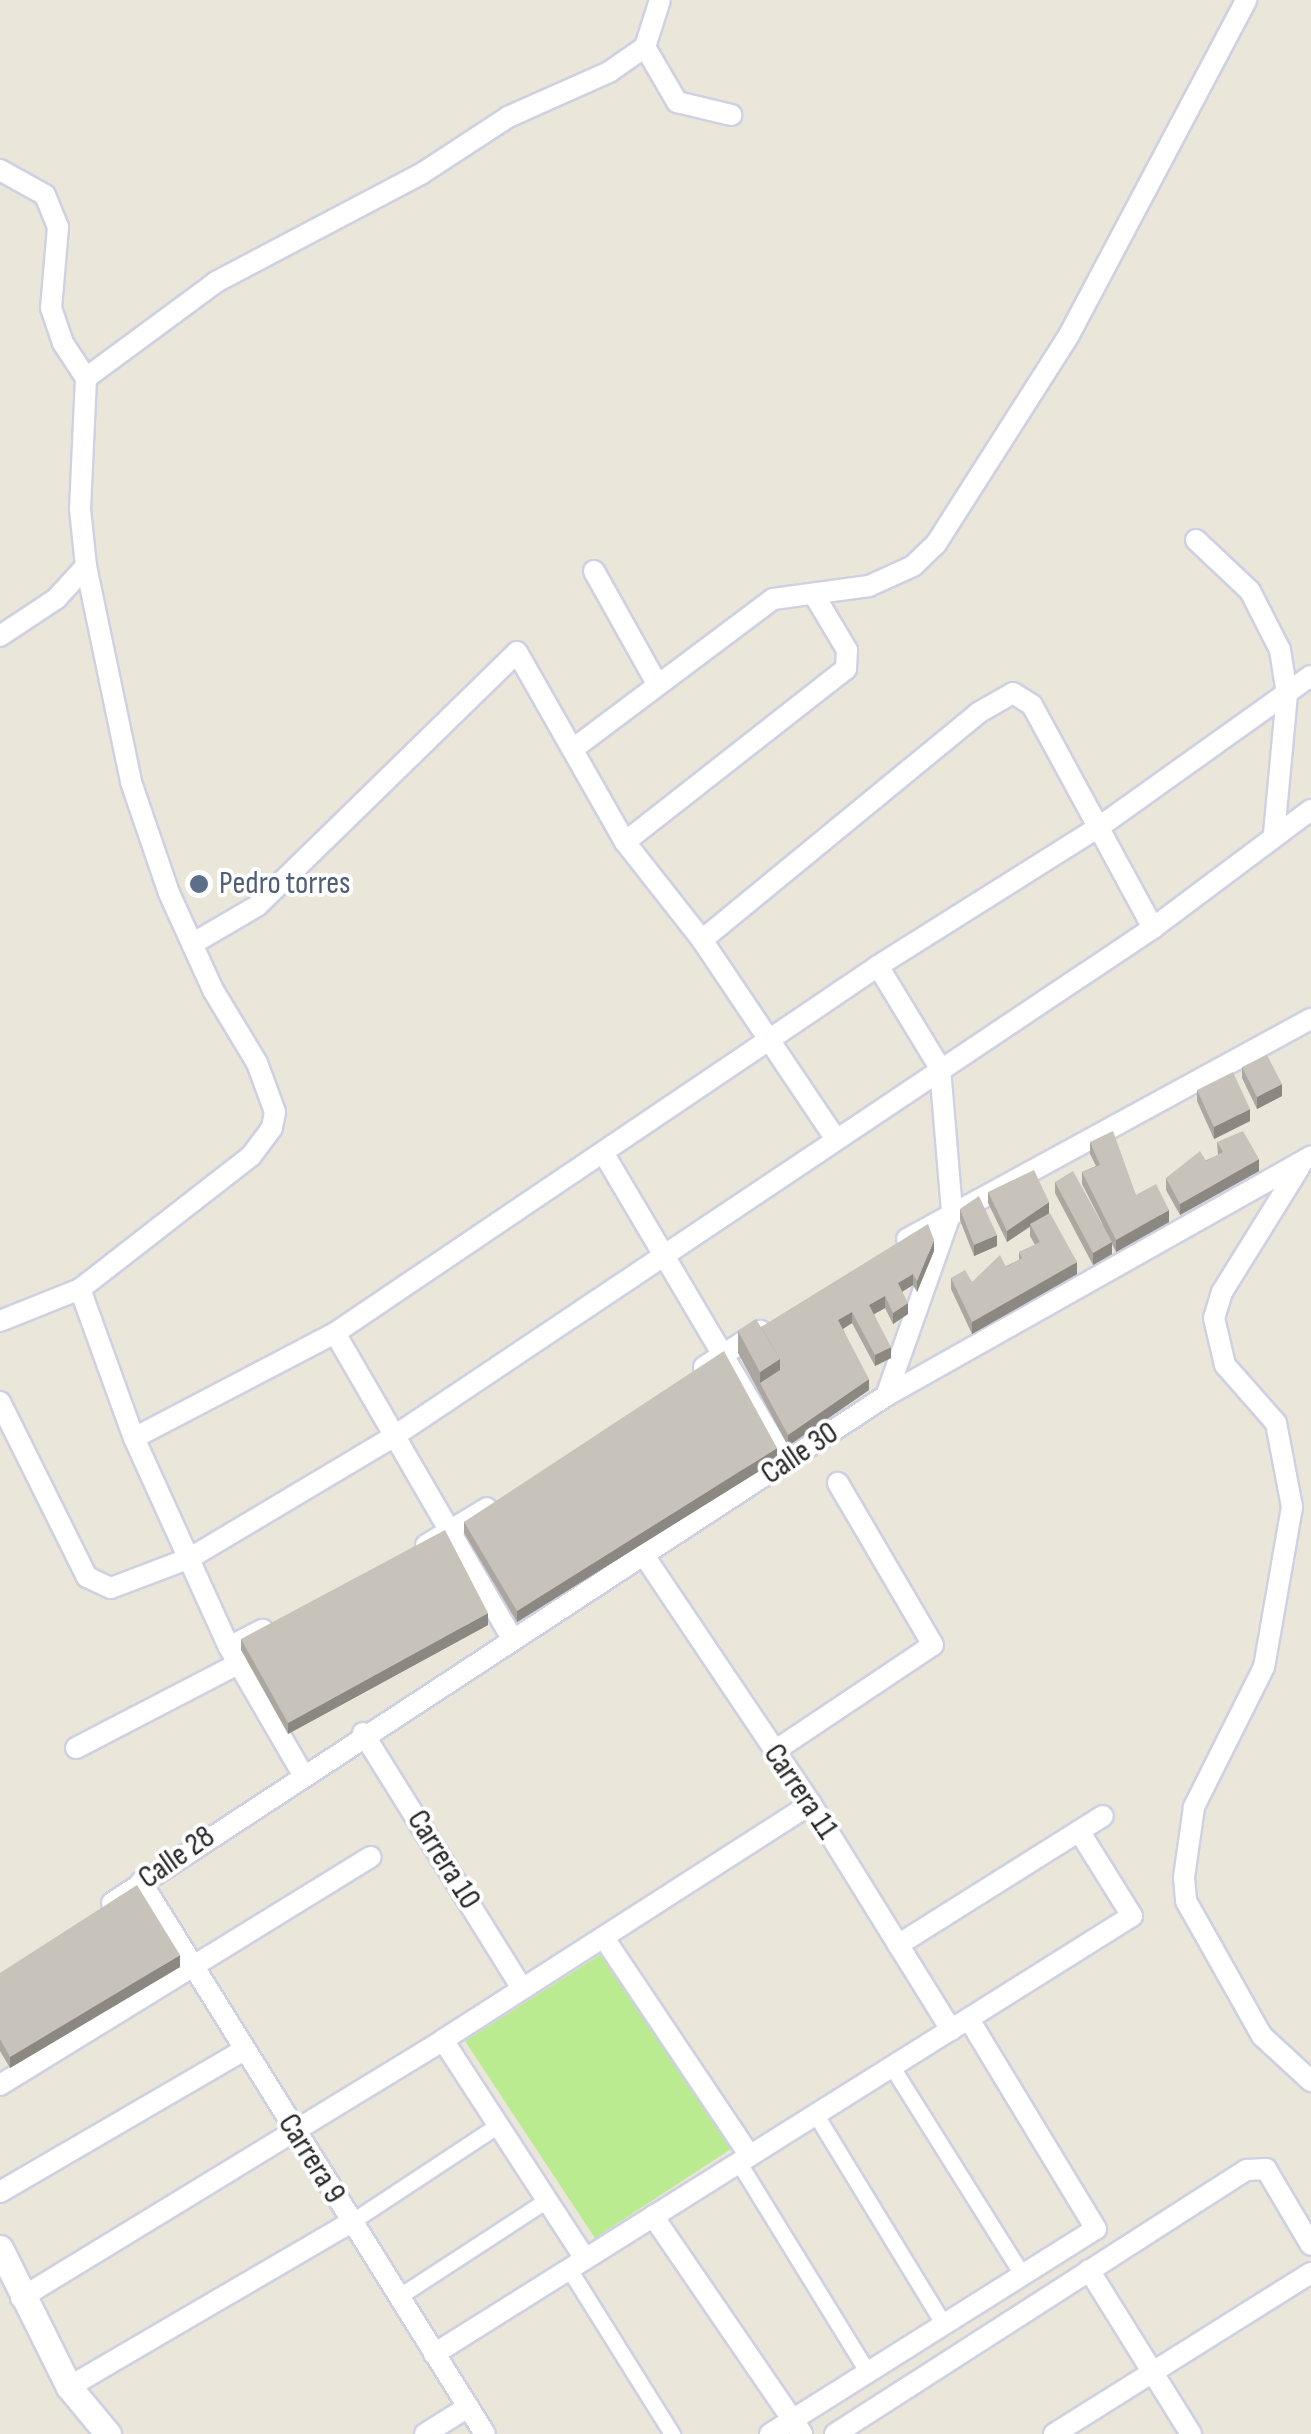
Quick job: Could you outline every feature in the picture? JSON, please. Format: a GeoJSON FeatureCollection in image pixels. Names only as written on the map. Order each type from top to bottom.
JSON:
{"type":"FeatureCollection","features":[{"type":"Feature","properties":{"kind":"street"},"geometry":{"type":"LineString","coordinates":[[86,378],[216,282],[646,46],[660,0]]}},
{"type":"Feature","properties":{"kind":"street"},"geometry":{"type":"LineString","coordinates":[[573,749],[656,682],[772,598],[816,598],[883,580],[912,566],[936,544],[1069,336],[1246,0]]}},
{"type":"Feature","properties":{"kind":"street"},"geometry":{"type":"LineString","coordinates":[[646,46],[677,102],[730,115]]}},
{"type":"Feature","properties":{"kind":"street"},"geometry":{"type":"LineString","coordinates":[[0,170],[28,181],[54,210],[51,308],[86,378],[80,509],[86,566],[131,782],[192,944],[270,1092],[272,1128],[251,1156],[80,1290],[0,1321]]}},
{"type":"Feature","properties":{"kind":"street"},"geometry":{"type":"LineString","coordinates":[[1196,540],[1250,591],[1280,650],[1287,694],[1274,835]]}},
{"type":"Feature","properties":{"kind":"street"},"geometry":{"type":"LineString","coordinates":[[0,636],[56,599],[86,566]]}},
{"type":"Feature","properties":{"kind":"street"},"geometry":{"type":"LineString","coordinates":[[594,571],[656,682]]}},
{"type":"Feature","properties":{"kind":"street"},"geometry":{"type":"LineString","coordinates":[[626,842],[846,668],[848,650],[816,598]]}},
{"type":"Feature","properties":{"kind":"street"},"geometry":{"type":"LineString","coordinates":[[192,944],[257,906],[517,652],[626,842],[702,940],[835,1138]]}},
{"type":"Feature","properties":{"kind":"street"},"geometry":{"type":"LineString","coordinates":[[134,1438],[335,1333],[604,1154],[769,1038],[1099,827],[1311,676]]}},
{"type":"Feature","properties":{"kind":"street"},"geometry":{"type":"LineString","coordinates":[[702,940],[978,713],[1012,693],[1032,705],[1154,928]]}},
{"type":"Feature","properties":{"kind":"street"},"geometry":{"type":"LineString","coordinates":[[0,1402],[87,1577],[112,1588],[190,1558],[393,1437],[1154,928],[1311,810]]}},
{"type":"Feature","properties":{"kind":"street"},"geometry":{"type":"LineString","coordinates":[[878,966],[940,1068],[952,1210],[886,1396]]}},
{"type":"Feature","properties":{"kind":"street"},"geometry":{"type":"LineString","coordinates":[[888,1251],[952,1210],[1095,1142],[1311,1019]]}},
{"type":"Feature","properties":{"kind":"street"},"geometry":{"type":"LineString","coordinates":[[604,1154],[726,1353],[787,1463]]}},
{"type":"Feature","properties":{"kind":"street"},"geometry":{"type":"LineString","coordinates":[[1306,1161],[1222,1292],[1214,1318],[1225,1365],[1276,1424],[1292,1507],[1264,1667],[1194,1806],[1184,1876],[1186,1900],[1262,2036],[1311,2081]]}},
{"type":"Feature","properties":{"kind":"street","name":"Calle 30"},"geometry":{"type":"LineString","coordinates":[[302,1773],[645,1557],[886,1396],[1306,1161]]}},
{"type":"Feature","properties":{"kind":"street"},"geometry":{"type":"LineString","coordinates":[[80,1290],[134,1438],[233,1656],[302,1773]]}},
{"type":"Feature","properties":{"kind":"street"},"geometry":{"type":"LineString","coordinates":[[677,1384],[774,1322]]}},
{"type":"Feature","properties":{"kind":"street"},"geometry":{"type":"LineString","coordinates":[[335,1333],[513,1640]]}},
{"type":"Feature","properties":{"kind":"street"},"geometry":{"type":"LineString","coordinates":[[773,1752],[933,1645],[838,1483]]}},
{"type":"Feature","properties":{"kind":"street"},"geometry":{"type":"LineString","coordinates":[[400,1558],[451,1532],[500,1500]]}},
{"type":"Feature","properties":{"kind":"street","name":"Carrera 11"},"geometry":{"type":"LineString","coordinates":[[645,1557],[811,1804],[898,1945],[960,2024],[1096,2229],[1022,2276]]}},
{"type":"Feature","properties":{"kind":"street"},"geometry":{"type":"LineString","coordinates":[[76,1748],[233,1656],[280,1620]]}},
{"type":"Feature","properties":{"kind":"street","name":"Carrera 10"},"geometry":{"type":"LineString","coordinates":[[363,1732],[522,1988]]}},
{"type":"Feature","properties":{"kind":"street","name":"Calle 28"},"geometry":{"type":"LineString","coordinates":[[84,1920],[302,1773]]}},
{"type":"Feature","properties":{"kind":"street"},"geometry":{"type":"LineString","coordinates":[[21,2298],[443,2040],[811,1804]]}},
{"type":"Feature","properties":{"kind":"street"},"geometry":{"type":"LineString","coordinates":[[898,1945],[1104,1816]]}},
{"type":"Feature","properties":{"kind":"street"},"geometry":{"type":"LineString","coordinates":[[434,2354],[1132,1916],[1080,1831]]}},
{"type":"Feature","properties":{"kind":"street"},"geometry":{"type":"LineString","coordinates":[[0,2085],[192,1971],[370,1856]]}},
{"type":"Feature","properties":{"kind":"street","name":"Carrera 9"},"geometry":{"type":"LineString","coordinates":[[141,1882],[192,1971],[485,2434]]}},
{"type":"Feature","properties":{"kind":"street"},"geometry":{"type":"LineString","coordinates":[[604,1938],[744,2159],[868,2373]]}},
{"type":"Feature","properties":{"kind":"street"},"geometry":{"type":"LineString","coordinates":[[443,2040],[547,2200],[577,2264],[672,2434]]}},
{"type":"Feature","properties":{"kind":"street"},"geometry":{"type":"LineString","coordinates":[[0,2192],[242,2051]]}},
{"type":"Feature","properties":{"kind":"street"},"geometry":{"type":"LineString","coordinates":[[770,2434],[796,2428],[868,2373],[1022,2276],[892,2067]]}},
{"type":"Feature","properties":{"kind":"street"},"geometry":{"type":"LineString","coordinates":[[816,2114],[944,2325]]}},
{"type":"Feature","properties":{"kind":"street"},"geometry":{"type":"LineString","coordinates":[[69,2387],[351,2222],[498,2125]]}},
{"type":"Feature","properties":{"kind":"street"},"geometry":{"type":"LineString","coordinates":[[835,2434],[1257,2166],[1266,2169],[1311,2245]]}},
{"type":"Feature","properties":{"kind":"street"},"geometry":{"type":"LineString","coordinates":[[398,2297],[547,2200]]}},
{"type":"Feature","properties":{"kind":"street"},"geometry":{"type":"LineString","coordinates":[[653,2216],[796,2428]]}},
{"type":"Feature","properties":{"kind":"street"},"geometry":{"type":"LineString","coordinates":[[0,2248],[21,2298],[69,2387],[108,2434]]}},
{"type":"Feature","properties":{"kind":"street"},"geometry":{"type":"LineString","coordinates":[[1089,2270],[1192,2434]]}},
{"type":"Feature","properties":{"kind":"street"},"geometry":{"type":"LineString","coordinates":[[1054,2434],[1311,2273]]}},
{"type":"Feature","properties":{"kind":"street"},"geometry":{"type":"LineString","coordinates":[[424,2434],[468,2407]]}},
{"type":"Feature","properties":{"kind":"green space"},"geometry":{"type":"Polygon","coordinates":[[[603,1953],[731,2149],[595,2238],[465,2041],[603,1953]]]}},
{"type":"Feature","properties":{"kind":"building"},"geometry":{"type":"Polygon","coordinates":[[[1267,1055],[1282,1084],[1257,1097],[1242,1067],[1267,1055]]]}},
{"type":"Feature","properties":{"kind":"building"},"geometry":{"type":"Polygon","coordinates":[[[1233,1072],[1250,1109],[1214,1127],[1197,1090],[1233,1072]]]}},
{"type":"Feature","properties":{"kind":"building"},"geometry":{"type":"Polygon","coordinates":[[[1113,1131],[1136,1195],[1156,1184],[1169,1210],[1116,1240],[1082,1172],[1100,1165],[1090,1142],[1113,1131]]]}},
{"type":"Feature","properties":{"kind":"building"},"geometry":{"type":"Polygon","coordinates":[[[1243,1131],[1259,1159],[1180,1204],[1166,1178],[1200,1151],[1206,1161],[1223,1152],[1217,1142],[1243,1131]]]}},
{"type":"Feature","properties":{"kind":"building"},"geometry":{"type":"Polygon","coordinates":[[[1034,1170],[1049,1202],[1007,1231],[988,1192],[1034,1170]]]}},
{"type":"Feature","properties":{"kind":"building"},"geometry":{"type":"Polygon","coordinates":[[[1073,1171],[1112,1242],[1093,1253],[1055,1182],[1073,1171]]]}},
{"type":"Feature","properties":{"kind":"building"},"geometry":{"type":"Polygon","coordinates":[[[979,1196],[997,1235],[974,1245],[960,1209],[979,1196]]]}},
{"type":"Feature","properties":{"kind":"building"},"geometry":{"type":"Polygon","coordinates":[[[1050,1213],[1077,1262],[972,1322],[951,1278],[965,1270],[972,1282],[1000,1255],[1006,1267],[1022,1258],[1019,1252],[1040,1242],[1030,1224],[1050,1213]]]}},
{"type":"Feature","properties":{"kind":"building"},"geometry":{"type":"Polygon","coordinates":[[[928,1224],[934,1240],[917,1281],[913,1274],[898,1283],[908,1303],[893,1313],[885,1296],[869,1305],[891,1347],[875,1355],[852,1312],[838,1320],[869,1379],[788,1435],[760,1383],[780,1370],[780,1359],[761,1327],[928,1224]]]}},
{"type":"Feature","properties":{"kind":"building"},"geometry":{"type":"Polygon","coordinates":[[[756,1319],[780,1359],[760,1372],[738,1331],[756,1319]]]}},
{"type":"Feature","properties":{"kind":"building"},"geometry":{"type":"Polygon","coordinates":[[[724,1351],[777,1448],[517,1611],[464,1522],[724,1351]]]}},
{"type":"Feature","properties":{"kind":"building"},"geometry":{"type":"Polygon","coordinates":[[[445,1530],[488,1613],[288,1723],[241,1639],[445,1530]]]}},
{"type":"Feature","properties":{"kind":"building"},"geometry":{"type":"Polygon","coordinates":[[[137,1885],[180,1955],[10,2057],[0,2039],[0,1973],[137,1885]]]}},
{"type":"Feature","properties":{"kind":"place","name":"Pedro torres"},"geometry":{"type":"Point","coordinates":[199,884]}}]}
